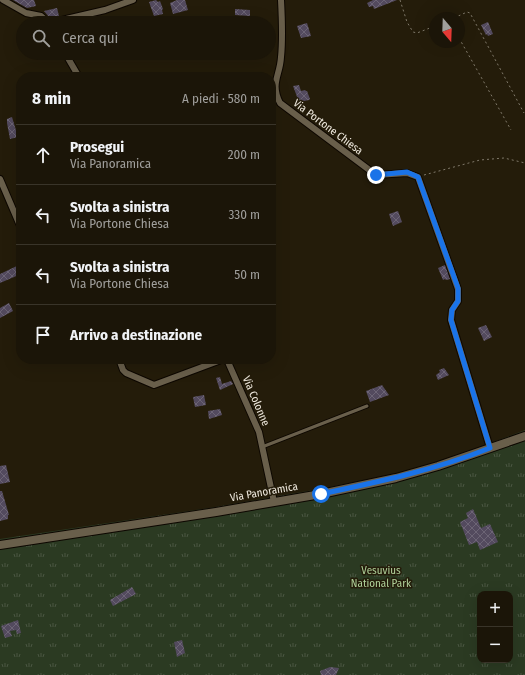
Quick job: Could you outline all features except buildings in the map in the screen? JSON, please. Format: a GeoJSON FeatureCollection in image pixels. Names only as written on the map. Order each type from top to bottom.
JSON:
{"type":"FeatureCollection","features":[{"type":"Feature","properties":{"kind":"street"},"geometry":{"type":"LineString","coordinates":[[5,0],[26,13],[41,16]]}},
{"type":"Feature","properties":{"kind":"street"},"geometry":{"type":"LineString","coordinates":[[79,16],[105,10],[133,0]]}},
{"type":"Feature","properties":{"kind":"street","name":"Via Portone Chiesa"},"geometry":{"type":"LineString","coordinates":[[276,81],[281,59],[281,0]]}},
{"type":"Feature","properties":{"kind":"street"},"geometry":{"type":"LineString","coordinates":[[69,60],[76,72]]}},
{"type":"Feature","properties":{"kind":"street","name":"Via Portone Chiesa"},"geometry":{"type":"LineString","coordinates":[[276,95],[280,103],[376,175],[407,172],[418,177]]}},
{"type":"Feature","properties":{"kind":"street"},"geometry":{"type":"LineString","coordinates":[[418,177],[458,288],[458,301],[452,310],[451,320],[490,448]]}},
{"type":"Feature","properties":{"kind":"street"},"geometry":{"type":"LineString","coordinates":[[0,179],[16,216]]}},
{"type":"Feature","properties":{"kind":"street","name":"Via Colonne"},"geometry":{"type":"LineString","coordinates":[[121,364],[126,373],[154,385],[210,364]]}},
{"type":"Feature","properties":{"kind":"street","name":"Via Colonne"},"geometry":{"type":"LineString","coordinates":[[229,364],[259,432],[274,502]]}},
{"type":"Feature","properties":{"kind":"street","name":"Via Panoramica"},"geometry":{"type":"LineString","coordinates":[[0,545],[321,494],[396,478],[438,466],[525,436]]}},
{"type":"Feature","properties":{"kind":"lane"},"geometry":{"type":"LineString","coordinates":[[262,447],[367,406]]}},
{"type":"Feature","properties":{"kind":"path"},"geometry":{"type":"LineString","coordinates":[[400,0],[406,22],[413,32],[416,33],[429,28]]}},
{"type":"Feature","properties":{"kind":"path"},"geometry":{"type":"LineString","coordinates":[[465,13],[470,13],[524,114]]}},
{"type":"Feature","properties":{"kind":"path"},"geometry":{"type":"LineString","coordinates":[[465,48],[511,130]]}},
{"type":"Feature","properties":{"kind":"path"},"geometry":{"type":"LineString","coordinates":[[418,177],[480,160],[504,158],[525,163]]}},
{"type":"Feature","properties":{"kind":"green space","name":"Vesuvius National Park"},"geometry":{"type":"Polygon","coordinates":[[[525,430],[525,675],[0,675],[0,539],[209,508],[325,488],[419,469],[525,430]]]}},
{"type":"Feature","properties":{"kind":"route"},"geometry":{"type":"LineString","coordinates":[[321,494],[396,478],[438,466],[490,448],[451,320],[452,310],[458,301],[458,288],[418,177],[407,172],[376,175]]}}]}
